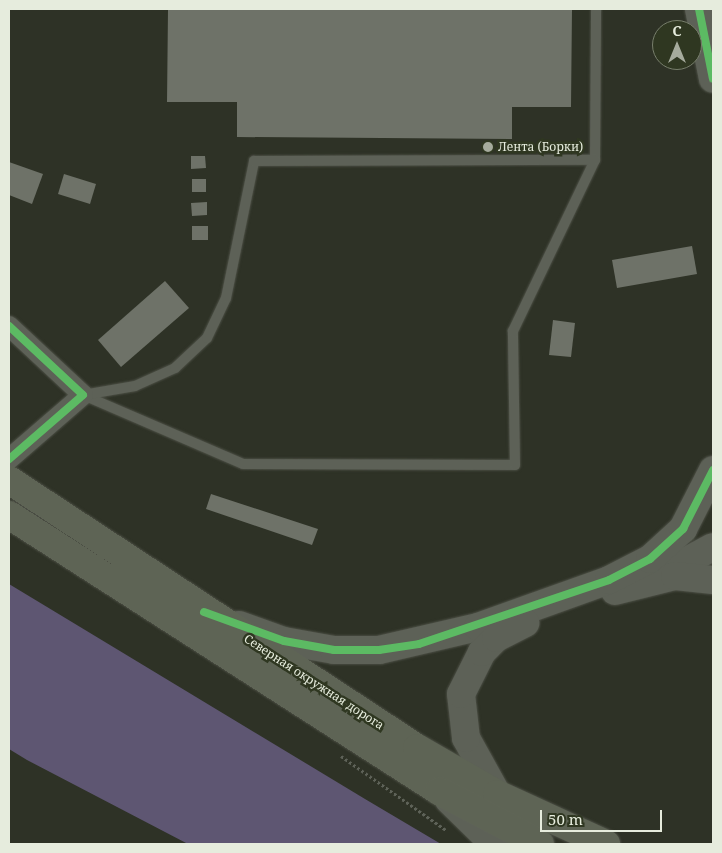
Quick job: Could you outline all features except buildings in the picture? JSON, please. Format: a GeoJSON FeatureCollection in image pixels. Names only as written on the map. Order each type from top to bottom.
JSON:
{"type":"FeatureCollection","features":[{"type":"Feature","properties":{"kind":"main road","name":"Северная окружная дорога"},"geometry":{"type":"LineString","coordinates":[[9,480],[204,612],[497,794],[606,844]]}},
{"type":"Feature","properties":{"kind":"main road","name":"Северная окружная дорога"},"geometry":{"type":"LineString","coordinates":[[9,515],[439,791],[540,844]]}},
{"type":"Feature","properties":{"kind":"street"},"geometry":{"type":"LineString","coordinates":[[699,9],[713,79]]}},
{"type":"Feature","properties":{"kind":"street"},"geometry":{"type":"LineString","coordinates":[[9,326],[83,395],[9,459]]}},
{"type":"Feature","properties":{"kind":"street"},"geometry":{"type":"LineString","coordinates":[[204,612],[284,641],[334,650],[379,650],[419,644],[609,580],[650,559],[683,529],[713,470]]}},
{"type":"Feature","properties":{"kind":"street"},"geometry":{"type":"LineString","coordinates":[[497,794],[466,738],[461,694],[468,672],[496,638],[516,626],[689,564],[713,547]]}},
{"type":"Feature","properties":{"kind":"street"},"geometry":{"type":"LineString","coordinates":[[641,582],[675,576],[713,580]]}},
{"type":"Feature","properties":{"kind":"street"},"geometry":{"type":"LineString","coordinates":[[439,791],[494,844]]}},
{"type":"Feature","properties":{"kind":"lane"},"geometry":{"type":"LineString","coordinates":[[83,395],[243,464],[515,465],[513,331],[595,160],[596,9]]}},
{"type":"Feature","properties":{"kind":"lane"},"geometry":{"type":"LineString","coordinates":[[83,395],[135,386],[174,368],[207,338],[226,298],[254,161],[595,160]]}},
{"type":"Feature","properties":{"kind":"shaded area"},"geometry":{"type":"Polygon","coordinates":[[[9,584],[441,844],[188,844],[27,760],[9,749],[9,584]]]}},
{"type":"Feature","properties":{"kind":"cycle path"},"geometry":{"type":"LineString","coordinates":[[699,9],[713,79]]}},
{"type":"Feature","properties":{"kind":"cycle path"},"geometry":{"type":"LineString","coordinates":[[9,326],[83,395],[9,459]]}},
{"type":"Feature","properties":{"kind":"cycle path"},"geometry":{"type":"LineString","coordinates":[[204,612],[284,641],[334,650],[379,650],[419,644],[609,580],[650,559],[683,529],[713,470]]}},
{"type":"Feature","properties":{"kind":"place","name":"Лента (Борки)"},"geometry":{"type":"Point","coordinates":[488,147]}}]}
